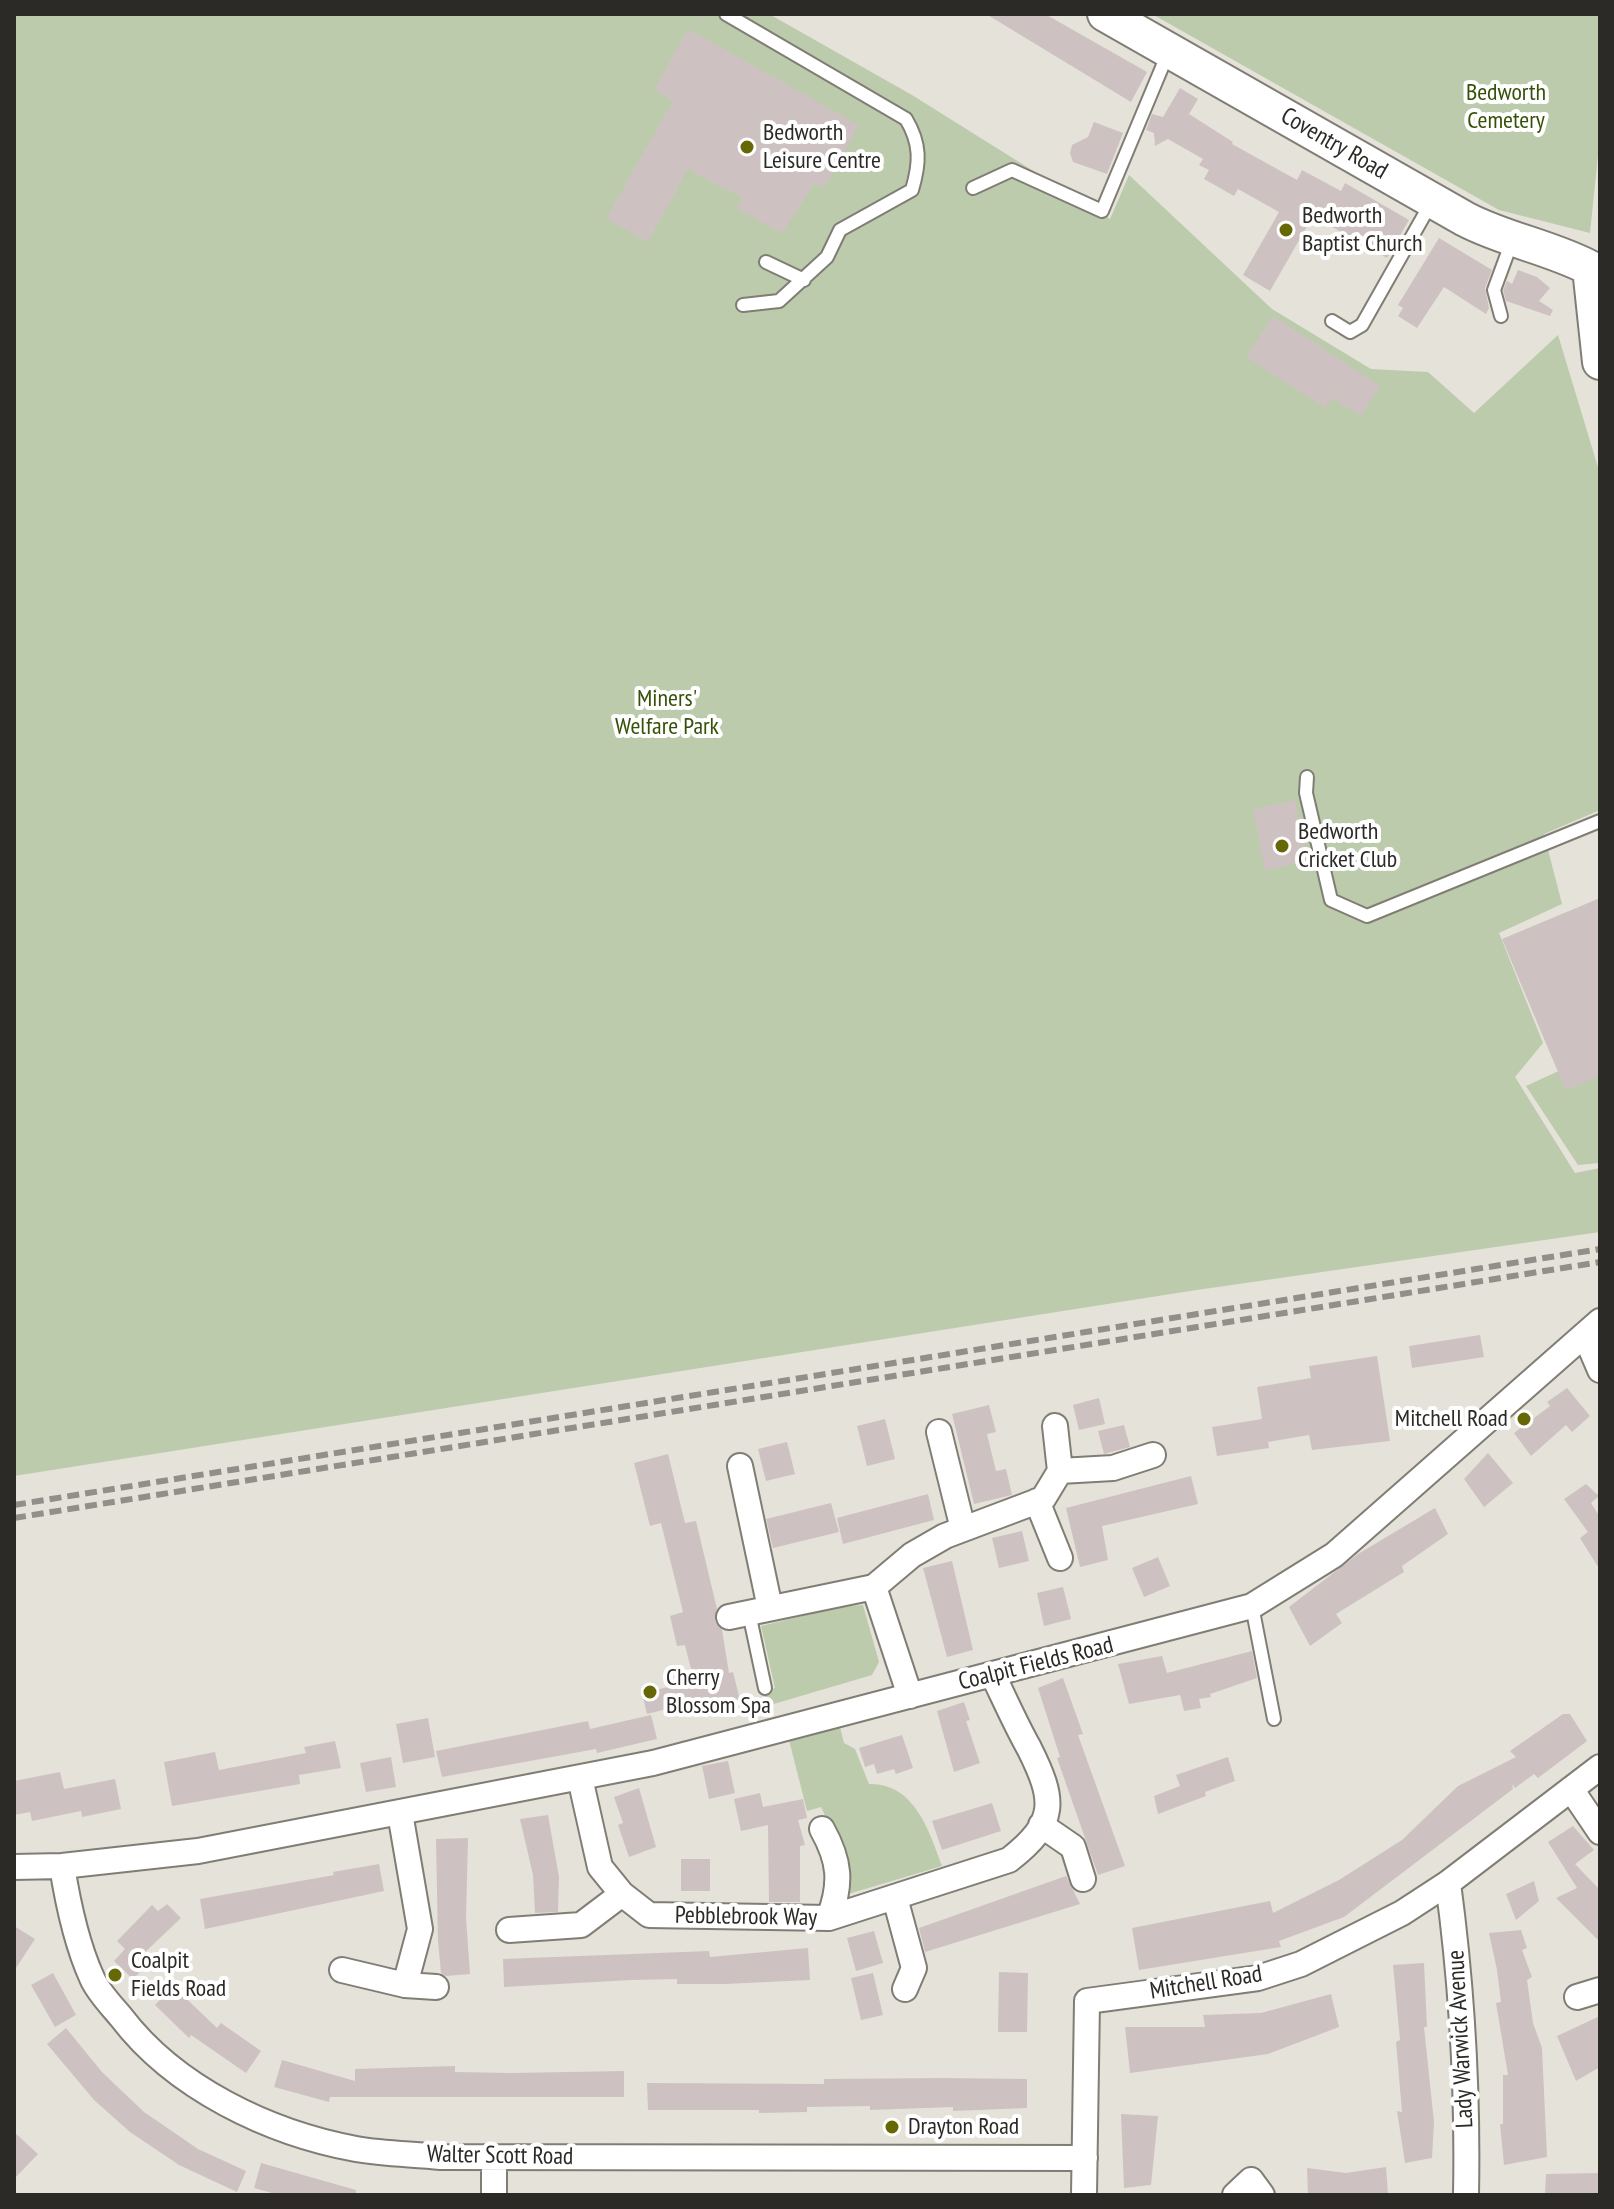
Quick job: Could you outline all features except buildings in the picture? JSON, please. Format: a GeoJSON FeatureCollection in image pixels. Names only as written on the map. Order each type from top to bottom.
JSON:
{"type":"FeatureCollection","features":[{"type":"Feature","properties":{"kind":"main road","name":"Coventry Road"},"geometry":{"type":"LineString","coordinates":[[1105,14],[1432,201],[1512,241],[1595,265]]}},
{"type":"Feature","properties":{"kind":"main road"},"geometry":{"type":"LineString","coordinates":[[1595,265],[1600,362]]}},
{"type":"Feature","properties":{"kind":"street"},"geometry":{"type":"LineString","coordinates":[[1592,1328],[1600,1370]]}},
{"type":"Feature","properties":{"kind":"street","name":"Coalpit Fields Road"},"geometry":{"type":"LineString","coordinates":[[14,1867],[62,1866],[198,1851],[653,1763],[1252,1606],[1334,1555],[1592,1328]]}},
{"type":"Feature","properties":{"kind":"street"},"geometry":{"type":"LineString","coordinates":[[740,1466],[749,1613],[874,1587],[912,1555],[963,1529],[1043,1499],[1060,1471],[1055,1426]]}},
{"type":"Feature","properties":{"kind":"street"},"geometry":{"type":"LineString","coordinates":[[939,1432],[963,1529]]}},
{"type":"Feature","properties":{"kind":"street"},"geometry":{"type":"LineString","coordinates":[[1060,1471],[1113,1468],[1153,1455]]}},
{"type":"Feature","properties":{"kind":"street"},"geometry":{"type":"LineString","coordinates":[[1037,1501],[1060,1558]]}},
{"type":"Feature","properties":{"kind":"street"},"geometry":{"type":"LineString","coordinates":[[874,1587],[910,1696]]}},
{"type":"Feature","properties":{"kind":"street"},"geometry":{"type":"LineString","coordinates":[[993,1675],[1042,1771],[1048,1792],[1046,1817],[1041,1825],[1073,1847],[1083,1879]]}},
{"type":"Feature","properties":{"kind":"street","name":"Mitchell Road"},"geometry":{"type":"LineString","coordinates":[[1085,2158],[1087,2001],[1272,1973],[1301,1964],[1402,1913],[1448,1883],[1600,1767]]}},
{"type":"Feature","properties":{"kind":"street","name":"Pebblebrook Way"},"geometry":{"type":"LineString","coordinates":[[580,1778],[588,1825],[600,1867],[622,1894],[649,1915],[829,1918],[1009,1860],[1031,1843],[1041,1825]]}},
{"type":"Feature","properties":{"kind":"street"},"geometry":{"type":"LineString","coordinates":[[1571,1789],[1600,1832]]}},
{"type":"Feature","properties":{"kind":"street"},"geometry":{"type":"LineString","coordinates":[[400,1813],[420,1929],[405,1985]]}},
{"type":"Feature","properties":{"kind":"street","name":"Pebblebrook Way"},"geometry":{"type":"LineString","coordinates":[[822,1829],[836,1854],[838,1894],[829,1918]]}},
{"type":"Feature","properties":{"kind":"street","name":"Walter Scott Road"},"geometry":{"type":"LineString","coordinates":[[62,1866],[76,1934],[93,1981],[134,2035],[177,2073],[231,2105],[293,2133],[357,2149],[494,2158],[1085,2158]]}},
{"type":"Feature","properties":{"kind":"street","name":"Lady Warwick Avenue"},"geometry":{"type":"LineString","coordinates":[[1448,1883],[1460,1979],[1468,2114],[1466,2195]]}},
{"type":"Feature","properties":{"kind":"street"},"geometry":{"type":"LineString","coordinates":[[509,1930],[581,1925],[622,1894]]}},
{"type":"Feature","properties":{"kind":"street"},"geometry":{"type":"LineString","coordinates":[[895,1898],[914,1968],[905,1989]]}},
{"type":"Feature","properties":{"kind":"street"},"geometry":{"type":"LineString","coordinates":[[342,1970],[405,1985],[436,1987]]}},
{"type":"Feature","properties":{"kind":"street"},"geometry":{"type":"LineString","coordinates":[[494,2158],[494,2195]]}},
{"type":"Feature","properties":{"kind":"street"},"geometry":{"type":"LineString","coordinates":[[1084,2195],[1085,2158]]}},
{"type":"Feature","properties":{"kind":"street"},"geometry":{"type":"LineString","coordinates":[[1235,2195],[1251,2180],[1262,2195]]}},
{"type":"Feature","properties":{"kind":"lane"},"geometry":{"type":"LineString","coordinates":[[726,14],[906,119],[916,136],[920,163],[912,190],[840,230],[827,257],[779,301],[743,305]]}},
{"type":"Feature","properties":{"kind":"lane"},"geometry":{"type":"LineString","coordinates":[[973,188],[1012,170],[1102,211],[1169,51]]}},
{"type":"Feature","properties":{"kind":"lane"},"geometry":{"type":"LineString","coordinates":[[1332,321],[1350,332],[1362,325],[1432,201]]}},
{"type":"Feature","properties":{"kind":"lane"},"geometry":{"type":"LineString","coordinates":[[1501,316],[1494,290],[1512,241]]}},
{"type":"Feature","properties":{"kind":"lane"},"geometry":{"type":"LineString","coordinates":[[766,262],[804,280]]}},
{"type":"Feature","properties":{"kind":"lane"},"geometry":{"type":"LineString","coordinates":[[1307,777],[1306,793],[1331,900],[1367,916],[1600,821]]}},
{"type":"Feature","properties":{"kind":"lane"},"geometry":{"type":"LineString","coordinates":[[1252,1606],[1274,1719]]}},
{"type":"Feature","properties":{"kind":"lane"},"geometry":{"type":"LineString","coordinates":[[749,1613],[765,1688]]}},
{"type":"Feature","properties":{"kind":"green space","name":"Miners' Welfare Park"},"geometry":{"type":"Polygon","coordinates":[[[14,14],[769,14],[912,95],[1110,219],[1129,175],[1272,309],[1371,369],[1428,372],[1474,413],[1558,335],[1600,474],[1600,810],[1544,834],[1562,904],[1499,933],[1543,1043],[1515,1077],[1575,1173],[1600,1168],[1600,1232],[1190,1291],[14,1476],[14,14]]]}},
{"type":"Feature","properties":{"kind":"green space","name":"Bedworth Cemetery"},"geometry":{"type":"Polygon","coordinates":[[[1152,14],[1600,14],[1600,136],[1590,233],[1499,210],[1152,14]]]}},
{"type":"Feature","properties":{"kind":"green space"},"geometry":{"type":"Polygon","coordinates":[[[1600,1052],[1600,1163],[1578,1165],[1526,1086],[1600,1052]]]}},
{"type":"Feature","properties":{"kind":"green space"},"geometry":{"type":"Polygon","coordinates":[[[863,1605],[879,1662],[872,1675],[767,1706],[763,1691],[775,1688],[761,1626],[844,1606],[863,1605]]]}},
{"type":"Feature","properties":{"kind":"green space"},"geometry":{"type":"Polygon","coordinates":[[[839,1723],[844,1743],[855,1749],[869,1784],[898,1791],[918,1811],[942,1866],[845,1895],[839,1844],[821,1807],[807,1811],[788,1736],[839,1723]]]}},
{"type":"Feature","properties":{"kind":"railway"},"geometry":{"type":"LineString","coordinates":[[14,1505],[1600,1249]]}},
{"type":"Feature","properties":{"kind":"railway"},"geometry":{"type":"LineString","coordinates":[[14,1518],[1600,1262]]}},
{"type":"Feature","properties":{"kind":"place","name":"Bedworth Leisure Centre"},"geometry":{"type":"Point","coordinates":[747,147]}},
{"type":"Feature","properties":{"kind":"place","name":"Bedworth Baptist Church"},"geometry":{"type":"Point","coordinates":[1286,230]}},
{"type":"Feature","properties":{"kind":"place","name":"Bedworth Cricket Club"},"geometry":{"type":"Point","coordinates":[1282,846]}},
{"type":"Feature","properties":{"kind":"place","name":"Mitchell Road"},"geometry":{"type":"Point","coordinates":[1524,1419]}},
{"type":"Feature","properties":{"kind":"place","name":"Cherry Blossom Spa"},"geometry":{"type":"Point","coordinates":[650,1692]}},
{"type":"Feature","properties":{"kind":"place","name":"Coalpit Fields Road"},"geometry":{"type":"Point","coordinates":[115,1975]}},
{"type":"Feature","properties":{"kind":"place","name":"Drayton Road"},"geometry":{"type":"Point","coordinates":[892,2127]}}]}
